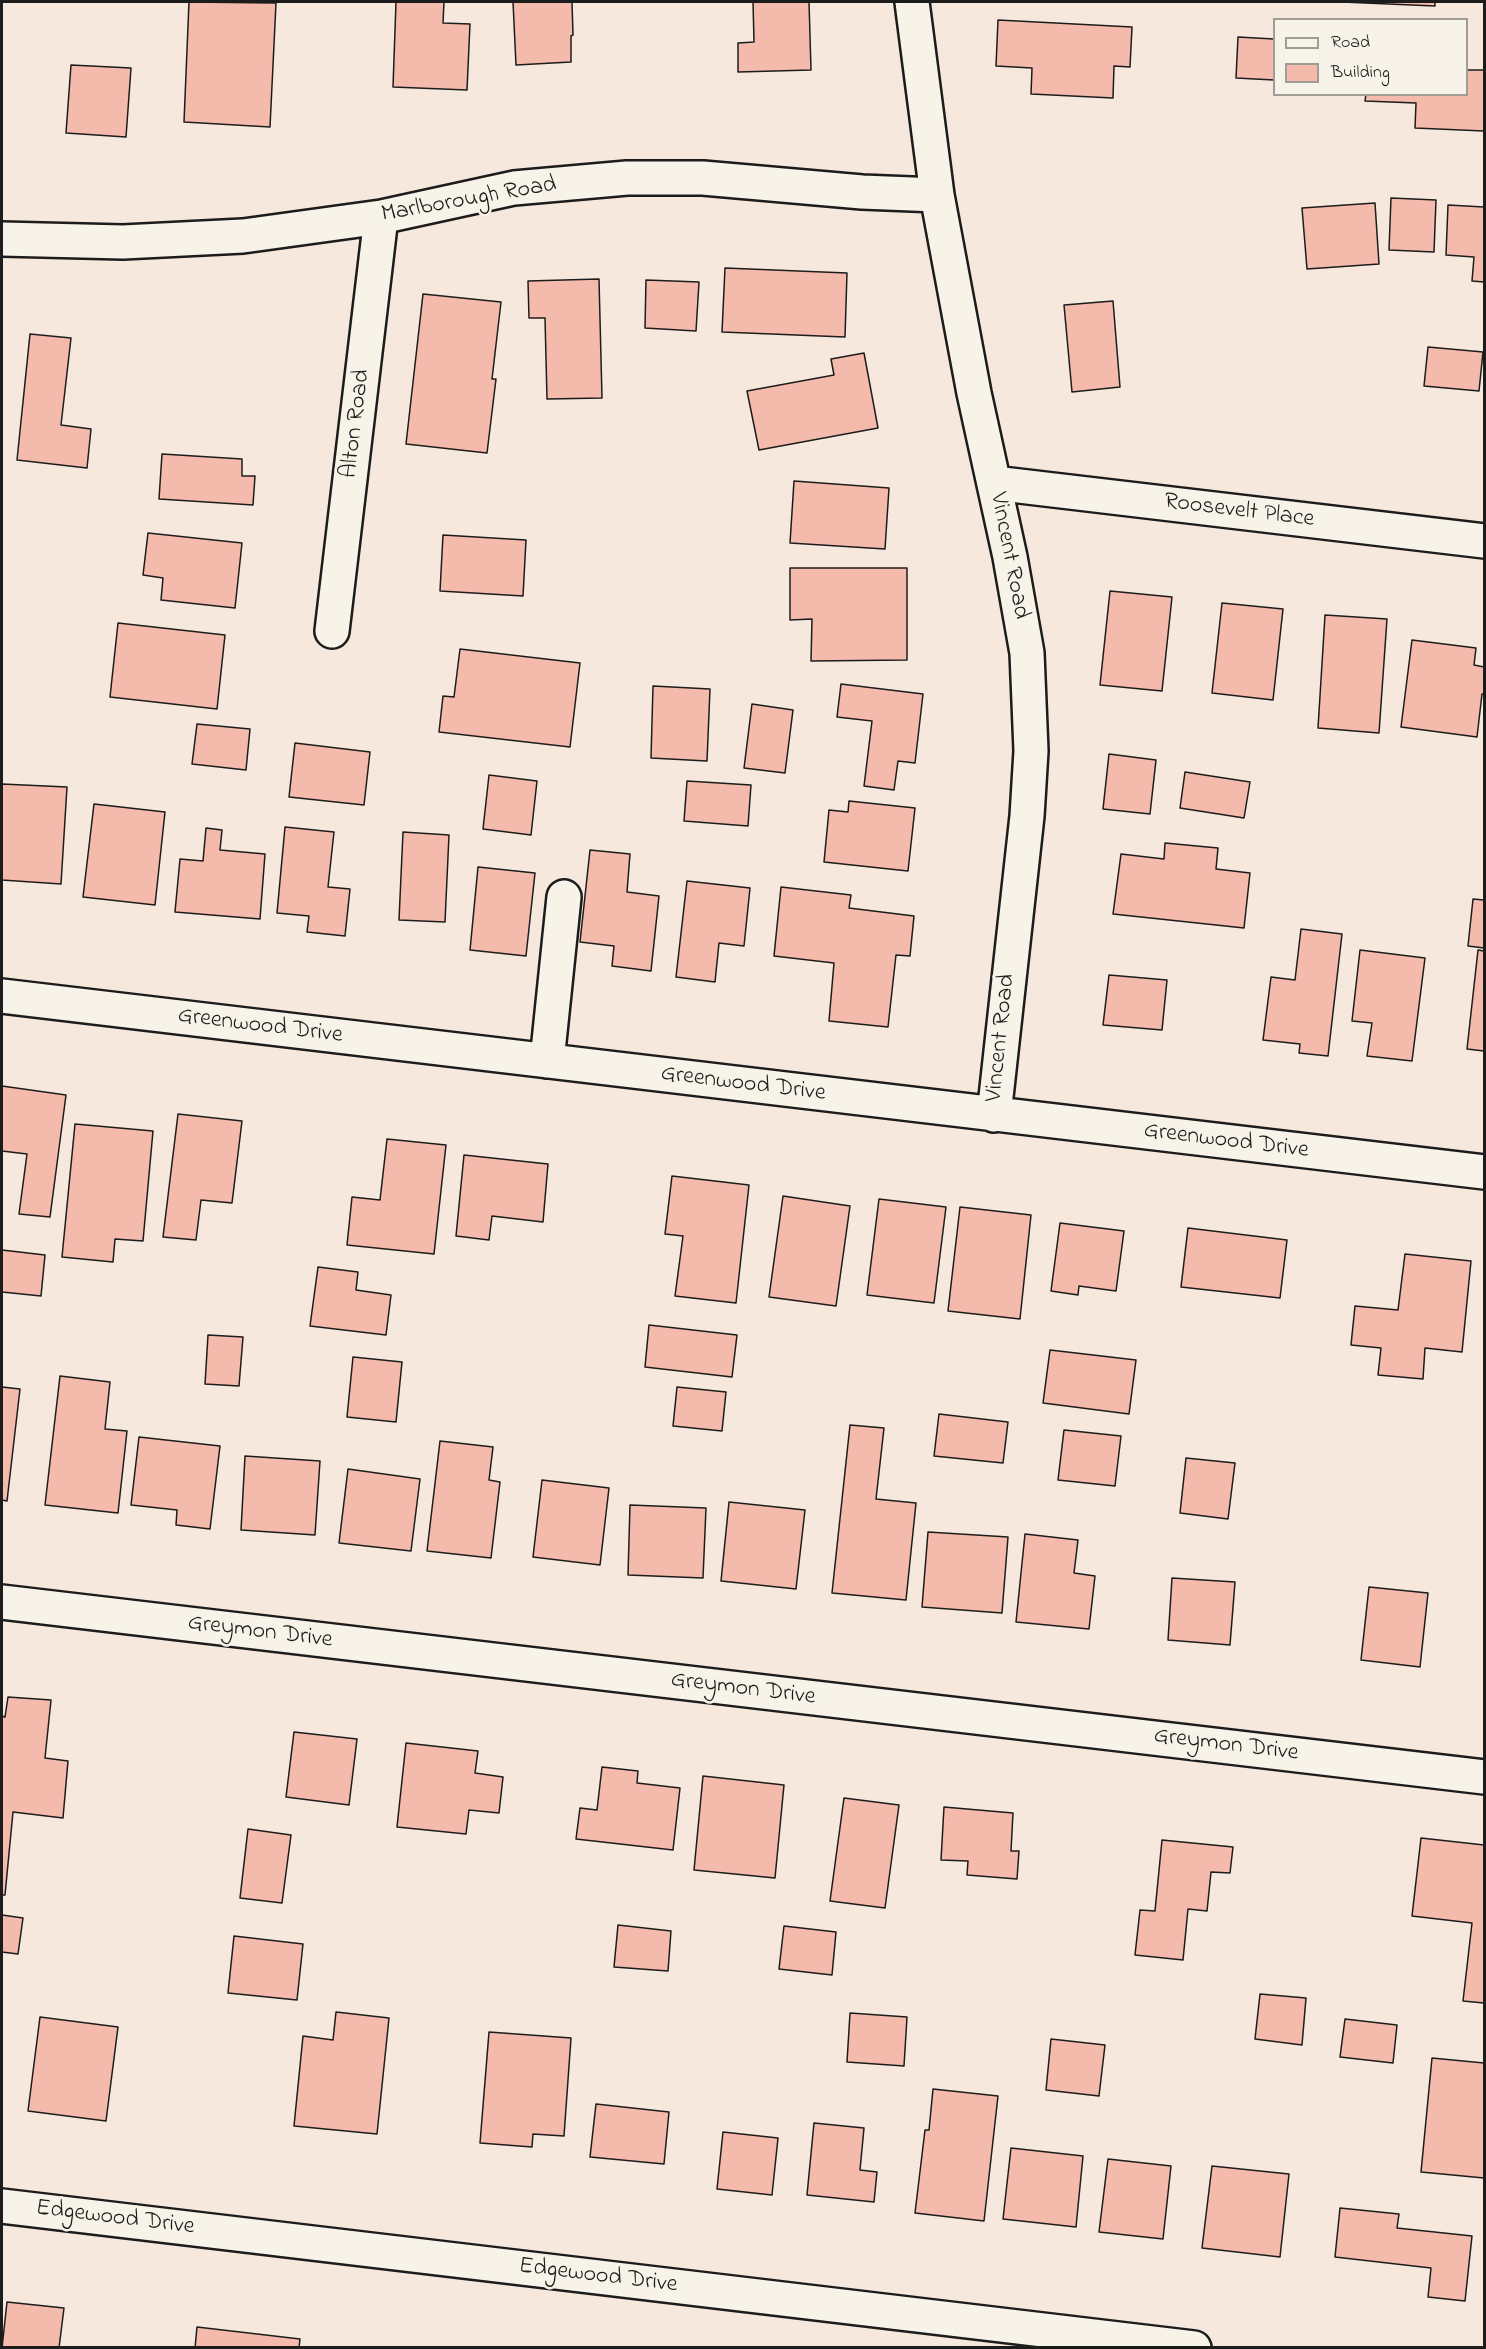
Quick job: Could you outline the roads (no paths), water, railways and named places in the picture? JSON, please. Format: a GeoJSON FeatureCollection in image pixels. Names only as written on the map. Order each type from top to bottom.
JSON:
{"type":"FeatureCollection","features":[{"type":"Feature","properties":{"kind":"street","name":"Vincent Road"},"geometry":{"type":"LineString","coordinates":[[912,2],[937,195],[1027,654],[1031,751],[1027,816],[994,1115]]}},
{"type":"Feature","properties":{"kind":"street","name":"Marlborough Road"},"geometry":{"type":"LineString","coordinates":[[2,239],[123,242],[243,236],[381,217],[514,188],[627,178],[703,178],[862,192],[937,195]]}},
{"type":"Feature","properties":{"kind":"street","name":"Alton Road"},"geometry":{"type":"LineString","coordinates":[[332,631],[381,217]]}},
{"type":"Feature","properties":{"kind":"street","name":"Roosevelt Place"},"geometry":{"type":"LineString","coordinates":[[994,483],[1485,541]]}},
{"type":"Feature","properties":{"kind":"street"},"geometry":{"type":"LineString","coordinates":[[547,1061],[564,897]]}},
{"type":"Feature","properties":{"kind":"street","name":"Greenwood Drive"},"geometry":{"type":"LineString","coordinates":[[2,996],[1485,1172]]}},
{"type":"Feature","properties":{"kind":"street","name":"Greymon Drive"},"geometry":{"type":"LineString","coordinates":[[2,1602],[1485,1777]]}},
{"type":"Feature","properties":{"kind":"street","name":"Edgewood Drive"},"geometry":{"type":"LineString","coordinates":[[2,2206],[1194,2348]]}}]}
